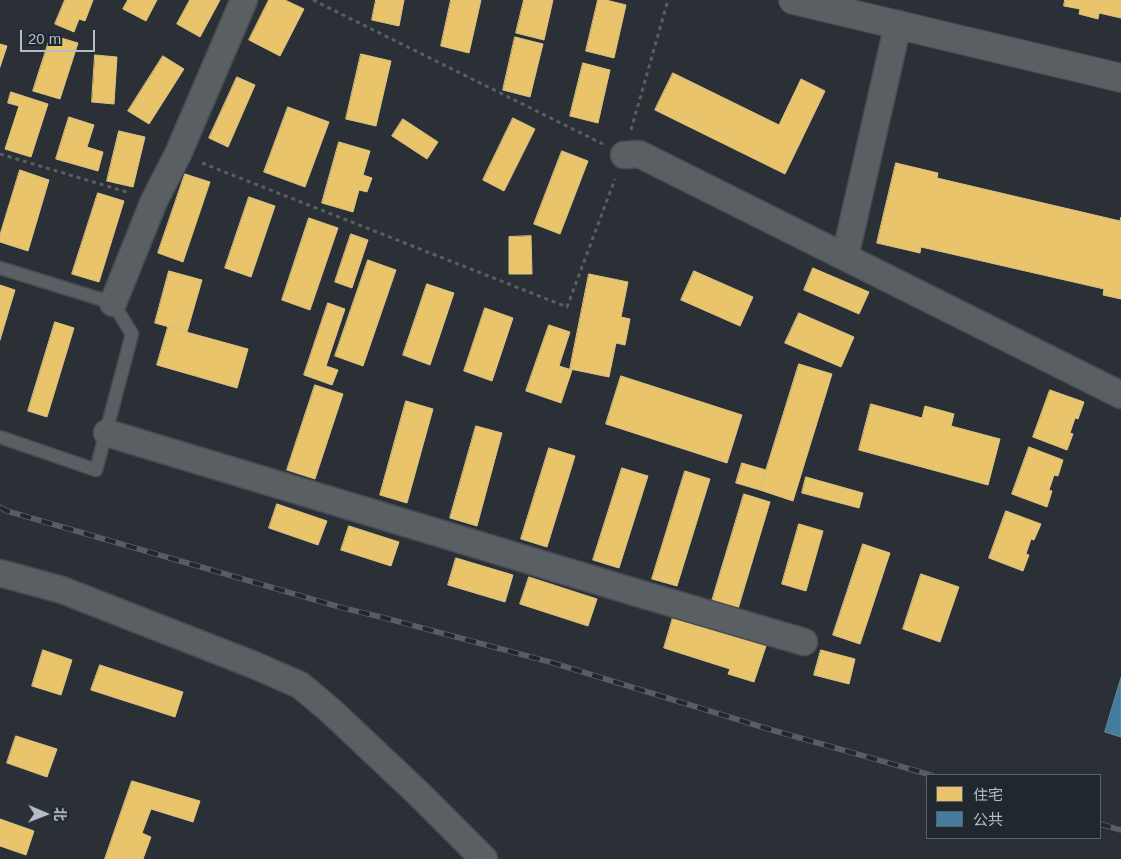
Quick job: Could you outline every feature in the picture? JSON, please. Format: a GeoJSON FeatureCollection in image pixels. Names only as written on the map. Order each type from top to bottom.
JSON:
{"type":"FeatureCollection","features":[{"type":"Feature","properties":{"kind":"street"},"geometry":{"type":"LineString","coordinates":[[113,303],[154,201],[178,154],[244,0]]}},
{"type":"Feature","properties":{"kind":"street"},"geometry":{"type":"LineString","coordinates":[[810,2],[1121,78]]}},
{"type":"Feature","properties":{"kind":"street"},"geometry":{"type":"LineString","coordinates":[[844,257],[898,24]]}},
{"type":"Feature","properties":{"kind":"street"},"geometry":{"type":"LineString","coordinates":[[624,155],[638,154],[1121,395]]}},
{"type":"Feature","properties":{"kind":"street"},"geometry":{"type":"LineString","coordinates":[[107,433],[804,642]]}},
{"type":"Feature","properties":{"kind":"street"},"geometry":{"type":"LineString","coordinates":[[0,573],[62,590],[254,665],[300,685],[331,711],[420,795],[484,859]]}},
{"type":"Feature","properties":{"kind":"lane"},"geometry":{"type":"LineString","coordinates":[[0,268],[113,303],[132,334],[96,470],[0,437]]}},
{"type":"Feature","properties":{"kind":"path"},"geometry":{"type":"LineString","coordinates":[[313,0],[624,155]]}},
{"type":"Feature","properties":{"kind":"path"},"geometry":{"type":"LineString","coordinates":[[0,154],[154,201]]}},
{"type":"Feature","properties":{"kind":"path"},"geometry":{"type":"LineString","coordinates":[[178,154],[567,307]]}},
{"type":"Feature","properties":{"kind":"building: 住宅"},"geometry":{"type":"Polygon","coordinates":[[[65,0],[93,0],[85,21],[79,19],[74,32],[55,24],[65,0]]]}},
{"type":"Feature","properties":{"kind":"building: 住宅"},"geometry":{"type":"Polygon","coordinates":[[[128,0],[157,0],[146,21],[123,9],[128,0]]]}},
{"type":"Feature","properties":{"kind":"building: 住宅"},"geometry":{"type":"Polygon","coordinates":[[[190,0],[220,0],[200,37],[177,24],[190,0]]]}},
{"type":"Feature","properties":{"kind":"building: 住宅"},"geometry":{"type":"Polygon","coordinates":[[[269,0],[285,0],[304,9],[280,56],[249,40],[269,0]]]}},
{"type":"Feature","properties":{"kind":"building: 住宅"},"geometry":{"type":"Polygon","coordinates":[[[376,0],[404,0],[399,26],[372,20],[376,0]]]}},
{"type":"Feature","properties":{"kind":"building: 住宅"},"geometry":{"type":"Polygon","coordinates":[[[451,0],[481,0],[469,53],[441,46],[451,0]]]}},
{"type":"Feature","properties":{"kind":"building: 住宅"},"geometry":{"type":"Polygon","coordinates":[[[524,0],[553,0],[544,40],[516,33],[524,0]]]}},
{"type":"Feature","properties":{"kind":"building: 住宅"},"geometry":{"type":"Polygon","coordinates":[[[598,0],[626,5],[614,58],[586,51],[598,0]]]}},
{"type":"Feature","properties":{"kind":"building: 住宅"},"geometry":{"type":"Polygon","coordinates":[[[1065,0],[1121,0],[1121,18],[1099,13],[1098,19],[1079,14],[1080,9],[1064,6],[1065,0]]]}},
{"type":"Feature","properties":{"kind":"building: 住宅"},"geometry":{"type":"Polygon","coordinates":[[[51,35],[78,43],[60,99],[33,91],[51,35]]]}},
{"type":"Feature","properties":{"kind":"building: 住宅"},"geometry":{"type":"Polygon","coordinates":[[[515,37],[543,44],[530,97],[503,90],[515,37]]]}},
{"type":"Feature","properties":{"kind":"building: 住宅"},"geometry":{"type":"Polygon","coordinates":[[[0,44],[7,46],[0,67],[0,44]]]}},
{"type":"Feature","properties":{"kind":"building: 住宅"},"geometry":{"type":"Polygon","coordinates":[[[361,54],[391,61],[376,126],[346,119],[361,54]]]}},
{"type":"Feature","properties":{"kind":"building: 住宅"},"geometry":{"type":"Polygon","coordinates":[[[95,55],[117,57],[114,104],[92,102],[95,55]]]}},
{"type":"Feature","properties":{"kind":"building: 住宅"},"geometry":{"type":"Polygon","coordinates":[[[163,56],[184,69],[149,124],[128,111],[163,56]]]}},
{"type":"Feature","properties":{"kind":"building: 住宅"},"geometry":{"type":"Polygon","coordinates":[[[583,63],[610,70],[598,123],[570,116],[583,63]]]}},
{"type":"Feature","properties":{"kind":"building: 住宅"},"geometry":{"type":"Polygon","coordinates":[[[673,73],[779,125],[801,79],[825,91],[785,174],[655,110],[673,73]]]}},
{"type":"Feature","properties":{"kind":"building: 住宅"},"geometry":{"type":"Polygon","coordinates":[[[237,77],[255,85],[228,147],[209,138],[237,77]]]}},
{"type":"Feature","properties":{"kind":"building: 住宅"},"geometry":{"type":"Polygon","coordinates":[[[11,92],[48,104],[31,157],[5,149],[19,106],[8,103],[11,92]]]}},
{"type":"Feature","properties":{"kind":"building: 住宅"},"geometry":{"type":"Polygon","coordinates":[[[288,107],[329,122],[305,187],[264,172],[288,107]]]}},
{"type":"Feature","properties":{"kind":"building: 住宅"},"geometry":{"type":"Polygon","coordinates":[[[69,117],[94,125],[87,147],[103,152],[98,171],[56,159],[69,117]]]}},
{"type":"Feature","properties":{"kind":"building: 住宅"},"geometry":{"type":"Polygon","coordinates":[[[513,118],[535,129],[504,191],[483,180],[513,118]]]}},
{"type":"Feature","properties":{"kind":"building: 住宅"},"geometry":{"type":"Polygon","coordinates":[[[403,119],[438,142],[427,159],[392,136],[403,119]]]}},
{"type":"Feature","properties":{"kind":"building: 住宅"},"geometry":{"type":"Polygon","coordinates":[[[119,131],[145,137],[133,187],[107,181],[119,131]]]}},
{"type":"Feature","properties":{"kind":"building: 住宅"},"geometry":{"type":"Polygon","coordinates":[[[339,142],[370,151],[363,175],[372,178],[367,192],[359,190],[353,212],[322,203],[339,142]]]}},
{"type":"Feature","properties":{"kind":"building: 住宅"},"geometry":{"type":"Polygon","coordinates":[[[562,151],[588,161],[560,234],[534,224],[562,151]]]}},
{"type":"Feature","properties":{"kind":"building: 住宅"},"geometry":{"type":"Polygon","coordinates":[[[896,163],[938,173],[937,178],[1120,221],[1121,217],[1121,299],[1103,295],[1104,289],[921,247],[920,253],[877,243],[896,163]]]}},
{"type":"Feature","properties":{"kind":"building: 住宅"},"geometry":{"type":"Polygon","coordinates":[[[20,170],[49,180],[28,251],[0,242],[0,235],[20,170]]]}},
{"type":"Feature","properties":{"kind":"building: 住宅"},"geometry":{"type":"Polygon","coordinates":[[[185,174],[210,182],[183,262],[158,253],[185,174]]]}},
{"type":"Feature","properties":{"kind":"building: 住宅"},"geometry":{"type":"Polygon","coordinates":[[[98,193],[124,201],[99,282],[72,274],[98,193]]]}},
{"type":"Feature","properties":{"kind":"building: 住宅"},"geometry":{"type":"Polygon","coordinates":[[[249,197],[275,206],[251,277],[225,268],[249,197]]]}},
{"type":"Feature","properties":{"kind":"building: 住宅"},"geometry":{"type":"Polygon","coordinates":[[[309,218],[338,228],[310,310],[282,300],[309,218]]]}},
{"type":"Feature","properties":{"kind":"building: 住宅"},"geometry":{"type":"Polygon","coordinates":[[[351,234],[368,240],[352,288],[335,282],[351,234]]]}},
{"type":"Feature","properties":{"kind":"building: 住宅"},"geometry":{"type":"Polygon","coordinates":[[[531,236],[532,274],[509,274],[509,237],[531,236]]]}},
{"type":"Feature","properties":{"kind":"building: 住宅"},"geometry":{"type":"Polygon","coordinates":[[[368,260],[396,270],[363,366],[335,356],[368,260]]]}},
{"type":"Feature","properties":{"kind":"building: 住宅"},"geometry":{"type":"Polygon","coordinates":[[[813,268],[869,292],[859,314],[804,290],[813,268]]]}},
{"type":"Feature","properties":{"kind":"building: 住宅"},"geometry":{"type":"Polygon","coordinates":[[[169,271],[202,280],[187,332],[155,323],[169,271]]]}},
{"type":"Feature","properties":{"kind":"building: 住宅"},"geometry":{"type":"Polygon","coordinates":[[[694,271],[753,297],[740,326],[681,300],[694,271]]]}},
{"type":"Feature","properties":{"kind":"building: 住宅"},"geometry":{"type":"Polygon","coordinates":[[[589,274],[628,282],[621,317],[630,319],[625,345],[616,343],[609,377],[570,369],[589,274]]]}},
{"type":"Feature","properties":{"kind":"building: 住宅"},"geometry":{"type":"Polygon","coordinates":[[[427,284],[454,293],[430,365],[403,355],[427,284]]]}},
{"type":"Feature","properties":{"kind":"building: 住宅"},"geometry":{"type":"Polygon","coordinates":[[[0,285],[15,290],[0,340],[0,285]]]}},
{"type":"Feature","properties":{"kind":"building: 住宅"},"geometry":{"type":"Polygon","coordinates":[[[328,303],[345,309],[326,366],[338,370],[332,385],[304,375],[328,303]]]}},
{"type":"Feature","properties":{"kind":"building: 住宅"},"geometry":{"type":"Polygon","coordinates":[[[485,308],[513,318],[492,381],[464,371],[485,308]]]}},
{"type":"Feature","properties":{"kind":"building: 住宅"},"geometry":{"type":"Polygon","coordinates":[[[799,313],[854,337],[841,367],[785,343],[799,313]]]}},
{"type":"Feature","properties":{"kind":"building: 住宅"},"geometry":{"type":"Polygon","coordinates":[[[55,322],[74,328],[47,417],[28,411],[55,322]]]}},
{"type":"Feature","properties":{"kind":"building: 住宅"},"geometry":{"type":"Polygon","coordinates":[[[549,325],[570,332],[559,366],[572,370],[561,403],[526,391],[549,325]]]}},
{"type":"Feature","properties":{"kind":"building: 住宅"},"geometry":{"type":"Polygon","coordinates":[[[168,327],[248,349],[237,388],[157,365],[168,327]]]}},
{"type":"Feature","properties":{"kind":"building: 住宅"},"geometry":{"type":"Polygon","coordinates":[[[799,364],[832,374],[793,501],[760,490],[799,364]]]}},
{"type":"Feature","properties":{"kind":"building: 住宅"},"geometry":{"type":"Polygon","coordinates":[[[621,376],[742,415],[727,463],[606,424],[621,376]]]}},
{"type":"Feature","properties":{"kind":"building: 住宅"},"geometry":{"type":"Polygon","coordinates":[[[315,385],[343,394],[315,479],[287,470],[315,385]]]}},
{"type":"Feature","properties":{"kind":"building: 住宅"},"geometry":{"type":"Polygon","coordinates":[[[1050,390],[1084,402],[1078,419],[1075,418],[1070,433],[1073,434],[1067,450],[1033,437],[1050,390]]]}},
{"type":"Feature","properties":{"kind":"building: 住宅"},"geometry":{"type":"Polygon","coordinates":[[[406,401],[433,409],[407,503],[380,495],[406,401]]]}},
{"type":"Feature","properties":{"kind":"building: 住宅"},"geometry":{"type":"Polygon","coordinates":[[[871,404],[922,418],[925,406],[954,414],[951,426],[1000,439],[988,485],[859,450],[871,404]]]}},
{"type":"Feature","properties":{"kind":"building: 住宅"},"geometry":{"type":"Polygon","coordinates":[[[476,426],[502,433],[477,526],[450,518],[476,426]]]}},
{"type":"Feature","properties":{"kind":"building: 住宅"},"geometry":{"type":"Polygon","coordinates":[[[1029,447],[1063,460],[1058,476],[1054,475],[1049,490],[1052,491],[1047,507],[1012,494],[1029,447]]]}},
{"type":"Feature","properties":{"kind":"building: 住宅"},"geometry":{"type":"Polygon","coordinates":[[[549,448],[575,456],[547,547],[521,539],[549,448]]]}},
{"type":"Feature","properties":{"kind":"building: 住宅"},"geometry":{"type":"Polygon","coordinates":[[[742,463],[766,470],[760,490],[736,483],[742,463]]]}},
{"type":"Feature","properties":{"kind":"building: 住宅"},"geometry":{"type":"Polygon","coordinates":[[[622,468],[648,476],[619,568],[593,560],[622,468]]]}},
{"type":"Feature","properties":{"kind":"building: 住宅"},"geometry":{"type":"Polygon","coordinates":[[[685,471],[710,479],[677,586],[652,579],[685,471]]]}},
{"type":"Feature","properties":{"kind":"building: 住宅"},"geometry":{"type":"Polygon","coordinates":[[[806,477],[863,493],[859,508],[802,493],[806,477]]]}},
{"type":"Feature","properties":{"kind":"building: 住宅"},"geometry":{"type":"Polygon","coordinates":[[[744,494],[770,502],[738,609],[712,601],[744,494]]]}},
{"type":"Feature","properties":{"kind":"building: 住宅"},"geometry":{"type":"Polygon","coordinates":[[[277,504],[327,521],[318,545],[269,528],[277,504]]]}},
{"type":"Feature","properties":{"kind":"building: 住宅"},"geometry":{"type":"Polygon","coordinates":[[[1006,511],[1041,524],[1034,540],[1031,539],[1026,554],[1029,555],[1023,571],[989,558],[1006,511]]]}},
{"type":"Feature","properties":{"kind":"building: 住宅"},"geometry":{"type":"Polygon","coordinates":[[[799,524],[823,531],[806,591],[782,584],[799,524]]]}},
{"type":"Feature","properties":{"kind":"building: 住宅"},"geometry":{"type":"Polygon","coordinates":[[[349,526],[399,542],[391,566],[341,550],[349,526]]]}},
{"type":"Feature","properties":{"kind":"building: 住宅"},"geometry":{"type":"Polygon","coordinates":[[[863,544],[890,553],[860,644],[833,635],[863,544]]]}},
{"type":"Feature","properties":{"kind":"building: 住宅"},"geometry":{"type":"Polygon","coordinates":[[[456,558],[513,575],[505,602],[448,585],[456,558]]]}},
{"type":"Feature","properties":{"kind":"building: 住宅"},"geometry":{"type":"Polygon","coordinates":[[[921,574],[959,587],[940,642],[903,629],[921,574]]]}},
{"type":"Feature","properties":{"kind":"building: 住宅"},"geometry":{"type":"Polygon","coordinates":[[[529,577],[597,599],[588,626],[520,604],[529,577]]]}},
{"type":"Feature","properties":{"kind":"building: 住宅"},"geometry":{"type":"Polygon","coordinates":[[[674,614],[767,643],[754,682],[728,674],[730,669],[664,648],[674,614]]]}},
{"type":"Feature","properties":{"kind":"building: 住宅"},"geometry":{"type":"Polygon","coordinates":[[[43,650],[72,660],[61,695],[32,686],[43,650]]]}},
{"type":"Feature","properties":{"kind":"building: 住宅"},"geometry":{"type":"Polygon","coordinates":[[[821,650],[855,659],[849,684],[814,675],[821,650]]]}},
{"type":"Feature","properties":{"kind":"building: 住宅"},"geometry":{"type":"Polygon","coordinates":[[[100,665],[183,692],[175,717],[91,690],[100,665]]]}},
{"type":"Feature","properties":{"kind":"building: 住宅"},"geometry":{"type":"Polygon","coordinates":[[[16,736],[57,749],[47,777],[7,763],[16,736]]]}},
{"type":"Feature","properties":{"kind":"building: 住宅"},"geometry":{"type":"Polygon","coordinates":[[[132,781],[200,801],[193,822],[151,809],[142,833],[151,837],[143,859],[105,859],[132,781]]]}},
{"type":"Feature","properties":{"kind":"building: 住宅"},"geometry":{"type":"Polygon","coordinates":[[[0,819],[34,831],[26,855],[0,846],[0,819]]]}},
{"type":"Feature","properties":{"kind":"building: 公共"},"geometry":{"type":"Polygon","coordinates":[[[1121,678],[1121,737],[1105,732],[1121,678]]]}},
{"type":"Feature","properties":{"kind":"railway"},"geometry":{"type":"LineString","coordinates":[[0,507],[7,511],[343,608],[550,662],[765,728],[927,774]]}},
{"type":"Feature","properties":{"kind":"railway"},"geometry":{"type":"LineString","coordinates":[[1101,824],[1121,830]]}}]}
